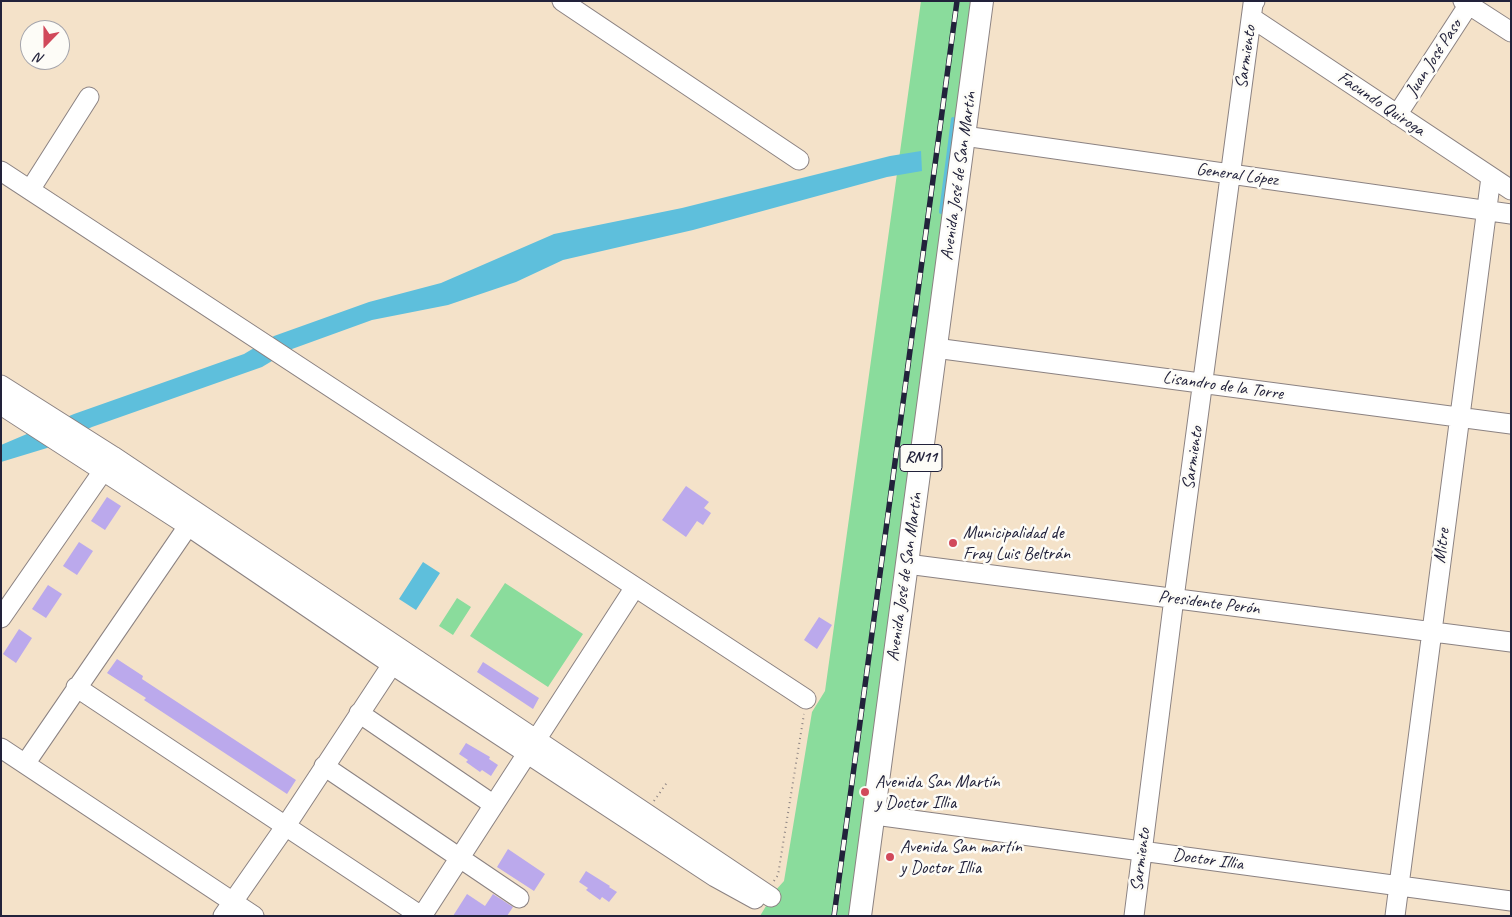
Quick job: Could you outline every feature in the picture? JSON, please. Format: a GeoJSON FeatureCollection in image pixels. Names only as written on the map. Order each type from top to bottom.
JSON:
{"type":"FeatureCollection","features":[{"type":"Feature","properties":{"kind":"main road","name":"Avenida José de San Martín"},"geometry":{"type":"LineString","coordinates":[[860,916],[875,815],[982,1]]}},
{"type":"Feature","properties":{"kind":"street"},"geometry":{"type":"LineString","coordinates":[[562,1],[799,160]]}},
{"type":"Feature","properties":{"kind":"street"},"geometry":{"type":"LineString","coordinates":[[1468,2],[1511,32]]}},
{"type":"Feature","properties":{"kind":"street","name":"Juan José Paso"},"geometry":{"type":"LineString","coordinates":[[1397,115],[1468,2]]}},
{"type":"Feature","properties":{"kind":"street","name":"Facundo Quiroga"},"geometry":{"type":"LineString","coordinates":[[1253,10],[1397,115],[1511,190]]}},
{"type":"Feature","properties":{"kind":"street","name":"Sarmiento"},"geometry":{"type":"LineString","coordinates":[[1134,916],[1174,598],[1253,10]]}},
{"type":"Feature","properties":{"kind":"street"},"geometry":{"type":"LineString","coordinates":[[30,190],[89,98]]}},
{"type":"Feature","properties":{"kind":"street","name":"General López"},"geometry":{"type":"LineString","coordinates":[[964,136],[1511,214]]}},
{"type":"Feature","properties":{"kind":"street"},"geometry":{"type":"LineString","coordinates":[[1,171],[806,699]]}},
{"type":"Feature","properties":{"kind":"street","name":"Mitre"},"geometry":{"type":"LineString","coordinates":[[1395,916],[1458,417],[1491,177]]}},
{"type":"Feature","properties":{"kind":"street","name":"Lisandro de la Torre"},"geometry":{"type":"LineString","coordinates":[[935,348],[1511,424]]}},
{"type":"Feature","properties":{"kind":"street"},"geometry":{"type":"LineString","coordinates":[[1,385],[108,464],[396,657],[642,818],[716,877],[767,898]]}},
{"type":"Feature","properties":{"kind":"street"},"geometry":{"type":"LineString","coordinates":[[1,405],[108,464]]}},
{"type":"Feature","properties":{"kind":"street"},"geometry":{"type":"LineString","coordinates":[[1,618],[108,464]]}},
{"type":"Feature","properties":{"kind":"street"},"geometry":{"type":"LineString","coordinates":[[25,764],[76,687],[193,520]]}},
{"type":"Feature","properties":{"kind":"street","name":"Presidente Perón"},"geometry":{"type":"LineString","coordinates":[[907,564],[1511,642]]}},
{"type":"Feature","properties":{"kind":"street"},"geometry":{"type":"LineString","coordinates":[[76,687],[421,916],[635,587]]}},
{"type":"Feature","properties":{"kind":"street"},"geometry":{"type":"LineString","coordinates":[[228,911],[396,657]]}},
{"type":"Feature","properties":{"kind":"street"},"geometry":{"type":"LineString","coordinates":[[359,713],[494,805]]}},
{"type":"Feature","properties":{"kind":"street"},"geometry":{"type":"LineString","coordinates":[[1,748],[228,911],[254,916]]}},
{"type":"Feature","properties":{"kind":"street"},"geometry":{"type":"LineString","coordinates":[[324,766],[519,898]]}},
{"type":"Feature","properties":{"kind":"street","name":"Doctor Illia"},"geometry":{"type":"LineString","coordinates":[[875,815],[1511,901]]}},
{"type":"Feature","properties":{"kind":"path"},"geometry":{"type":"LineString","coordinates":[[767,898],[778,875],[806,699]]}},
{"type":"Feature","properties":{"kind":"path"},"geometry":{"type":"LineString","coordinates":[[642,818],[668,781]]}},
{"type":"Feature","properties":{"kind":"green space"},"geometry":{"type":"Polygon","coordinates":[[[921,1],[982,1],[860,916],[760,916],[775,891],[784,881],[812,712],[825,691],[921,1]]]}},
{"type":"Feature","properties":{"kind":"green space"},"geometry":{"type":"Polygon","coordinates":[[[505,583],[583,634],[548,687],[470,636],[505,583]]]}},
{"type":"Feature","properties":{"kind":"green space"},"geometry":{"type":"Polygon","coordinates":[[[457,598],[471,607],[453,635],[439,626],[457,598]]]}},
{"type":"Feature","properties":{"kind":"water"},"geometry":{"type":"Polygon","coordinates":[[[921,151],[922,171],[887,177],[693,230],[563,260],[516,282],[448,305],[372,320],[292,349],[262,367],[92,427],[47,448],[1,462],[1,445],[74,414],[244,354],[274,336],[369,302],[441,283],[554,234],[682,208],[890,156],[921,151]]]}},
{"type":"Feature","properties":{"kind":"water"},"geometry":{"type":"Polygon","coordinates":[[[423,562],[440,573],[416,610],[399,599],[423,562]]]}},
{"type":"Feature","properties":{"kind":"building"},"geometry":{"type":"Polygon","coordinates":[[[686,486],[709,502],[704,508],[711,513],[703,525],[697,521],[686,537],[662,520],[686,486]]]}},
{"type":"Feature","properties":{"kind":"building"},"geometry":{"type":"Polygon","coordinates":[[[107,497],[121,506],[105,530],[91,521],[107,497]]]}},
{"type":"Feature","properties":{"kind":"building"},"geometry":{"type":"Polygon","coordinates":[[[79,542],[93,551],[77,575],[63,566],[79,542]]]}},
{"type":"Feature","properties":{"kind":"building"},"geometry":{"type":"Polygon","coordinates":[[[48,585],[62,594],[46,618],[32,609],[48,585]]]}},
{"type":"Feature","properties":{"kind":"building"},"geometry":{"type":"Polygon","coordinates":[[[819,617],[832,625],[817,649],[804,640],[819,617]]]}},
{"type":"Feature","properties":{"kind":"building"},"geometry":{"type":"Polygon","coordinates":[[[19,629],[32,638],[16,663],[3,654],[19,629]]]}},
{"type":"Feature","properties":{"kind":"building"},"geometry":{"type":"Polygon","coordinates":[[[117,659],[143,676],[142,679],[296,780],[287,794],[144,700],[146,698],[107,673],[117,659]]]}},
{"type":"Feature","properties":{"kind":"building"},"geometry":{"type":"Polygon","coordinates":[[[483,662],[539,698],[533,709],[477,672],[483,662]]]}},
{"type":"Feature","properties":{"kind":"building"},"geometry":{"type":"Polygon","coordinates":[[[466,743],[490,757],[489,759],[498,765],[491,776],[482,770],[480,772],[466,762],[468,760],[459,754],[466,743]]]}},
{"type":"Feature","properties":{"kind":"building"},"geometry":{"type":"Polygon","coordinates":[[[508,849],[545,874],[534,891],[497,867],[508,849]]]}},
{"type":"Feature","properties":{"kind":"building"},"geometry":{"type":"Polygon","coordinates":[[[586,871],[617,892],[609,902],[602,897],[600,900],[586,890],[588,888],[579,882],[586,871]]]}},
{"type":"Feature","properties":{"kind":"building"},"geometry":{"type":"Polygon","coordinates":[[[467,894],[485,906],[493,894],[513,907],[507,916],[453,916],[467,894]]]}},
{"type":"Feature","properties":{"kind":"waterway"},"geometry":{"type":"LineString","coordinates":[[941,212],[953,119]]}},
{"type":"Feature","properties":{"kind":"railway"},"geometry":{"type":"LineString","coordinates":[[834,916],[957,1]]}},
{"type":"Feature","properties":{"kind":"place","name":"Municipalidad de Fray Luis Beltrán"},"geometry":{"type":"Point","coordinates":[953,543]}},
{"type":"Feature","properties":{"kind":"place","name":"Avenida San Martín y Doctor Illia"},"geometry":{"type":"Point","coordinates":[865,792]}},
{"type":"Feature","properties":{"kind":"place","name":"Avenida San martín y Doctor Illia"},"geometry":{"type":"Point","coordinates":[890,857]}}]}
